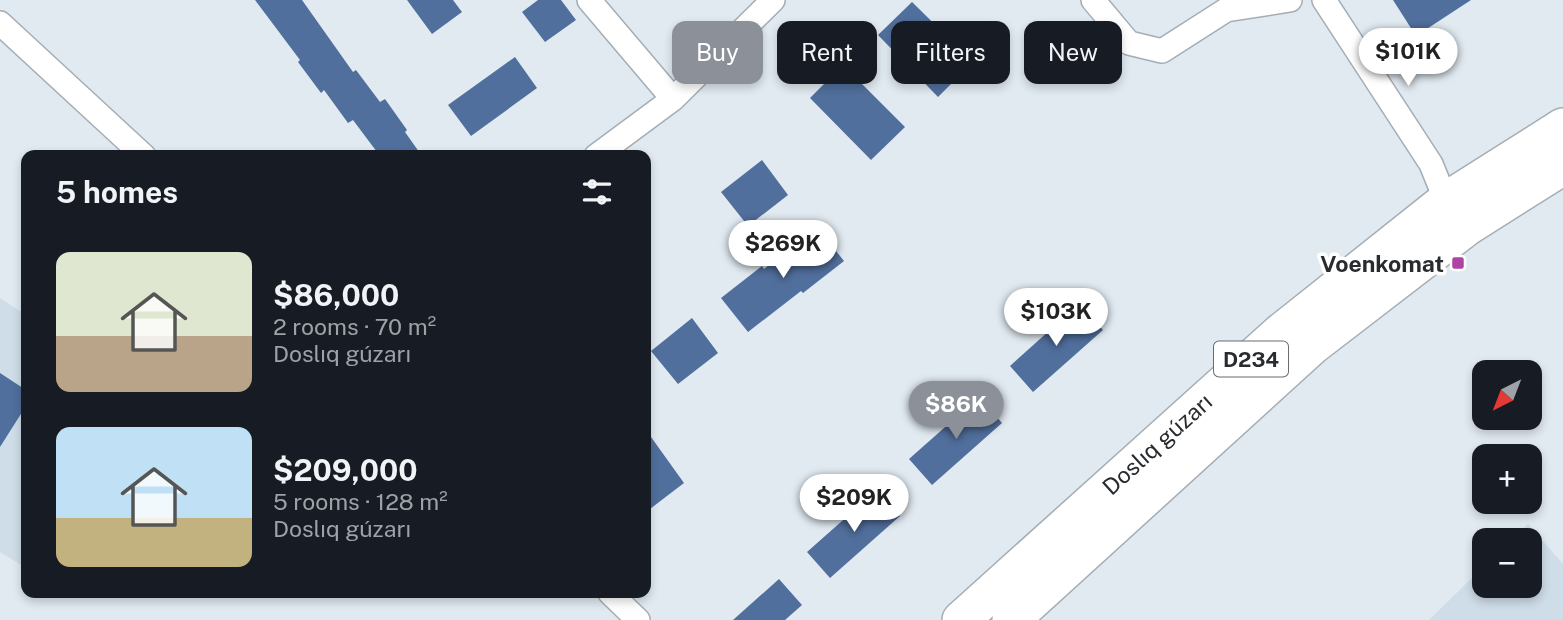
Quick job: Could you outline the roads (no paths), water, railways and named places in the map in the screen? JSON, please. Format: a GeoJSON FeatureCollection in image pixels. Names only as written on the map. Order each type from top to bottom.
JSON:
{"type":"FeatureCollection","features":[{"type":"Feature","properties":{"kind":"main road","name":"Doslıq gúzarı"},"geometry":{"type":"LineString","coordinates":[[961,620],[1280,333],[1446,201],[1563,127]]}},
{"type":"Feature","properties":{"kind":"main road","name":"Doslıq gúzarı"},"geometry":{"type":"LineString","coordinates":[[1011,620],[1312,346],[1468,226],[1563,166]]}},
{"type":"Feature","properties":{"kind":"street"},"geometry":{"type":"LineString","coordinates":[[589,0],[673,99]]}},
{"type":"Feature","properties":{"kind":"street"},"geometry":{"type":"LineString","coordinates":[[604,150],[673,99],[774,0]]}},
{"type":"Feature","properties":{"kind":"street"},"geometry":{"type":"LineString","coordinates":[[1093,0],[1129,43],[1162,51],[1226,10],[1258,2],[1290,0]]}},
{"type":"Feature","properties":{"kind":"street"},"geometry":{"type":"LineString","coordinates":[[1324,0],[1432,164],[1446,201]]}},
{"type":"Feature","properties":{"kind":"street"},"geometry":{"type":"LineString","coordinates":[[0,23],[138,150]]}},
{"type":"Feature","properties":{"kind":"street"},"geometry":{"type":"LineString","coordinates":[[615,598],[638,620]]}},
{"type":"Feature","properties":{"kind":"place","name":"Voenkomat"},"geometry":{"type":"Point","coordinates":[1458,263]}}]}
